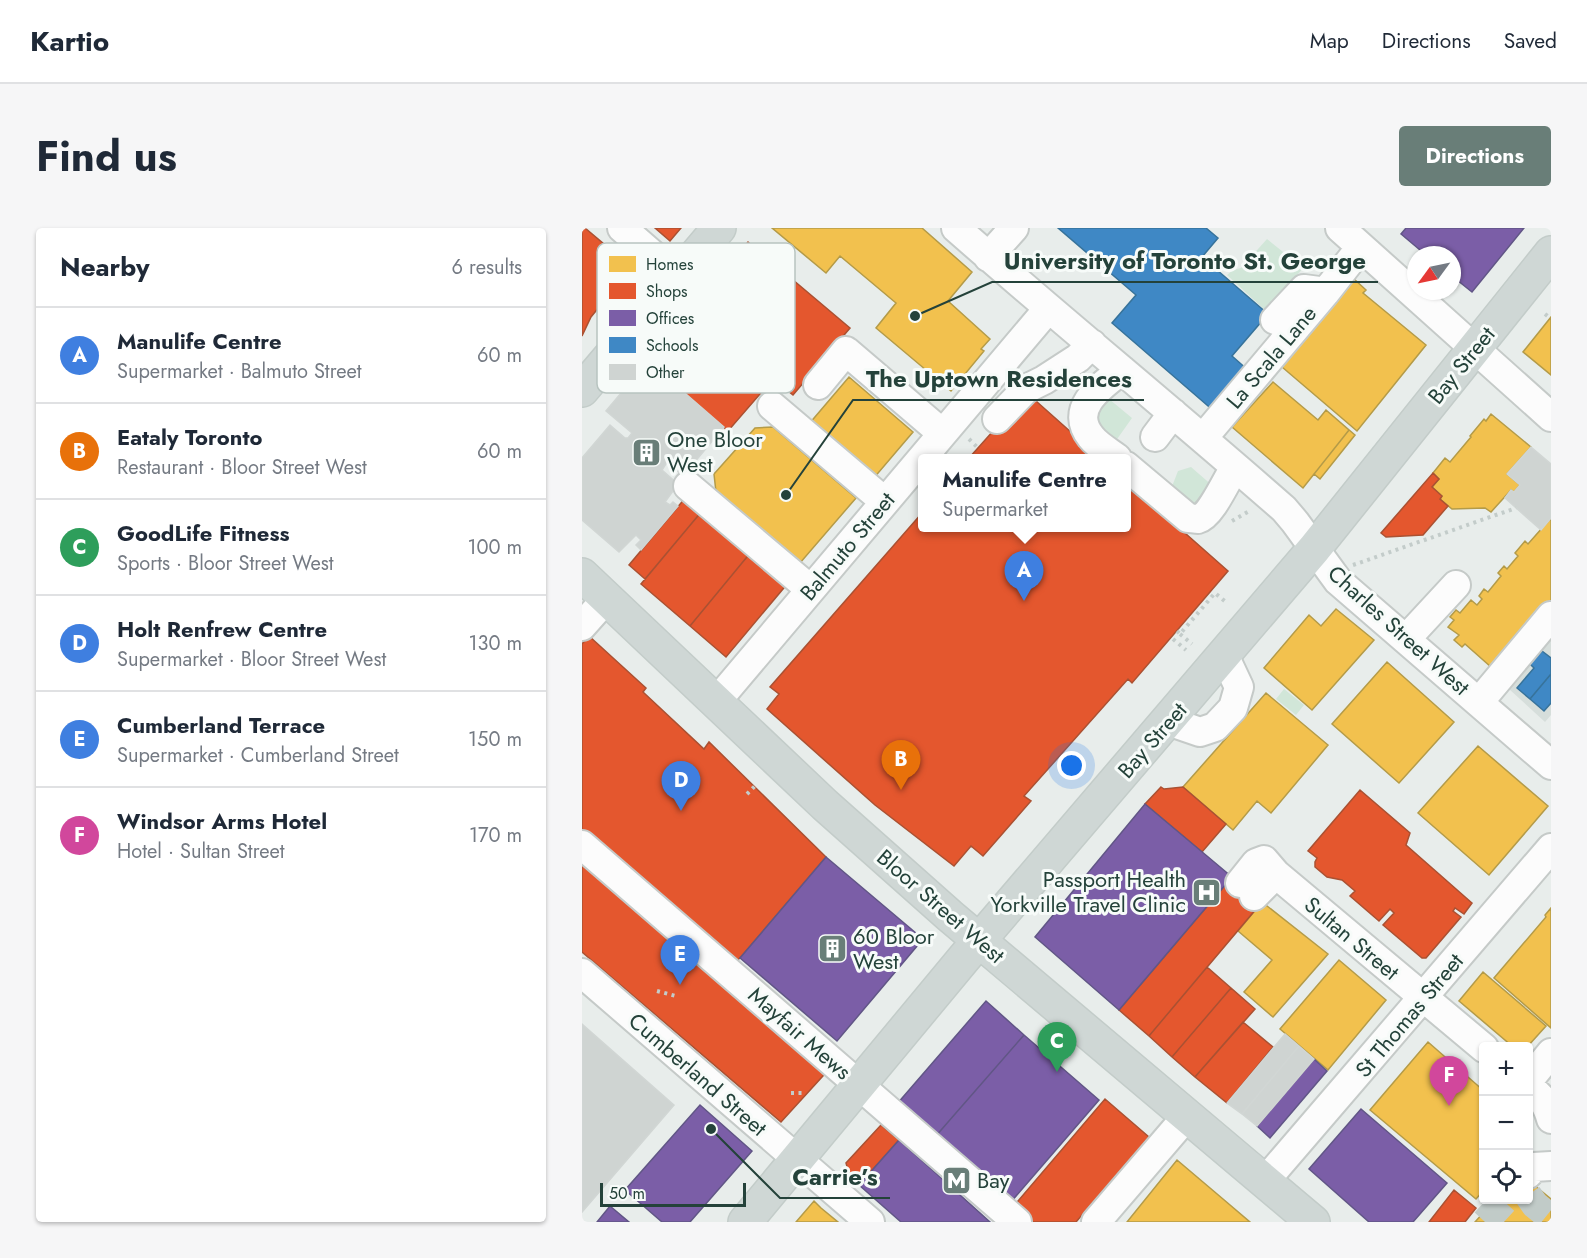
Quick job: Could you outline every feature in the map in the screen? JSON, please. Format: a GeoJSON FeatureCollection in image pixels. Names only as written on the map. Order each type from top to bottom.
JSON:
{"type":"FeatureCollection","features":[{"type":"Feature","properties":{"kind":"main road"},"geometry":{"type":"LineString","coordinates":[[706,243],[719,228]]}},
{"type":"Feature","properties":{"kind":"main road","name":"Bay Street"},"geometry":{"type":"LineString","coordinates":[[745,1222],[979,941],[1314,549],[1551,253]]}},
{"type":"Feature","properties":{"kind":"main road"},"geometry":{"type":"LineString","coordinates":[[582,390],[597,372]]}},
{"type":"Feature","properties":{"kind":"main road","name":"Bloor Street West"},"geometry":{"type":"LineString","coordinates":[[582,575],[825,805],[979,941],[1313,1222]]}},
{"type":"Feature","properties":{"kind":"street"},"geometry":{"type":"LineString","coordinates":[[622,228],[639,243]]}},
{"type":"Feature","properties":{"kind":"street","name":"Charles Street West"},"geometry":{"type":"LineString","coordinates":[[956,228],[1284,509],[1338,581],[1551,765]]}},
{"type":"Feature","properties":{"kind":"street"},"geometry":{"type":"LineString","coordinates":[[988,257],[1014,228]]}},
{"type":"Feature","properties":{"kind":"street"},"geometry":{"type":"LineString","coordinates":[[1340,228],[1551,417]]}},
{"type":"Feature","properties":{"kind":"street","name":"La Scala Lane"},"geometry":{"type":"LineString","coordinates":[[1203,438],[1361,247]]}},
{"type":"Feature","properties":{"kind":"street"},"geometry":{"type":"LineString","coordinates":[[1275,320],[1304,289],[1325,293]]}},
{"type":"Feature","properties":{"kind":"street","name":"Balmuto Street"},"geometry":{"type":"LineString","coordinates":[[934,454],[954,435],[1048,309]]}},
{"type":"Feature","properties":{"kind":"street"},"geometry":{"type":"LineString","coordinates":[[997,419],[1026,389],[1078,358],[1092,344]]}},
{"type":"Feature","properties":{"kind":"street"},"geometry":{"type":"LineString","coordinates":[[818,384],[846,351],[954,435]]}},
{"type":"Feature","properties":{"kind":"street"},"geometry":{"type":"LineString","coordinates":[[1111,454],[1091,437],[1083,421],[1086,402],[1122,370]]}},
{"type":"Feature","properties":{"kind":"street"},"geometry":{"type":"LineString","coordinates":[[772,406],[884,501]]}},
{"type":"Feature","properties":{"kind":"street"},"geometry":{"type":"LineString","coordinates":[[1155,438],[1173,413]]}},
{"type":"Feature","properties":{"kind":"street"},"geometry":{"type":"LineString","coordinates":[[1131,470],[1188,518],[1199,519],[1211,510],[1224,484],[1236,467]]}},
{"type":"Feature","properties":{"kind":"street","name":"Balmuto Street"},"geometry":{"type":"LineString","coordinates":[[716,702],[884,501],[918,469]]}},
{"type":"Feature","properties":{"kind":"street"},"geometry":{"type":"LineString","coordinates":[[688,486],[810,589]]}},
{"type":"Feature","properties":{"kind":"street"},"geometry":{"type":"LineString","coordinates":[[1406,639],[1456,585]]}},
{"type":"Feature","properties":{"kind":"street"},"geometry":{"type":"LineString","coordinates":[[582,626],[607,598]]}},
{"type":"Feature","properties":{"kind":"street"},"geometry":{"type":"LineString","coordinates":[[1479,702],[1551,616]]}},
{"type":"Feature","properties":{"kind":"street","name":"Mayfair Mews"},"geometry":{"type":"LineString","coordinates":[[582,845],[1017,1222]]}},
{"type":"Feature","properties":{"kind":"street","name":"St Thomas Street"},"geometry":{"type":"LineString","coordinates":[[1265,1181],[1551,848]]}},
{"type":"Feature","properties":{"kind":"street","name":"Sultan Street"},"geometry":{"type":"LineString","coordinates":[[1247,889],[1276,874],[1479,1044]]}},
{"type":"Feature","properties":{"kind":"street","name":"Cumberland Street"},"geometry":{"type":"LineString","coordinates":[[582,973],[870,1222]]}},
{"type":"Feature","properties":{"kind":"street"},"geometry":{"type":"LineString","coordinates":[[1533,1075],[1551,1053]]}},
{"type":"Feature","properties":{"kind":"street"},"geometry":{"type":"LineString","coordinates":[[1533,1090],[1548,1106],[1551,1119]]}},
{"type":"Feature","properties":{"kind":"street"},"geometry":{"type":"LineString","coordinates":[[1096,1222],[1187,1116]]}},
{"type":"Feature","properties":{"kind":"street"},"geometry":{"type":"LineString","coordinates":[[1533,1168],[1551,1166]]}},
{"type":"Feature","properties":{"kind":"path"},"geometry":{"type":"LineString","coordinates":[[1545,314],[1550,318]]}},
{"type":"Feature","properties":{"kind":"path"},"geometry":{"type":"LineString","coordinates":[[954,435],[978,448]]}},
{"type":"Feature","properties":{"kind":"path"},"geometry":{"type":"LineString","coordinates":[[1349,566],[1515,508]]}},
{"type":"Feature","properties":{"kind":"path"},"geometry":{"type":"LineString","coordinates":[[1192,644],[1178,632],[1213,594],[1215,593],[1227,603]]}},
{"type":"Feature","properties":{"kind":"path"},"geometry":{"type":"LineString","coordinates":[[1173,639],[1186,650]]}},
{"type":"Feature","properties":{"kind":"path"},"geometry":{"type":"LineString","coordinates":[[747,794],[755,786]]}},
{"type":"Feature","properties":{"kind":"path"},"geometry":{"type":"LineString","coordinates":[[657,991],[676,996]]}},
{"type":"Feature","properties":{"kind":"path"},"geometry":{"type":"LineString","coordinates":[[791,1093],[806,1094]]}},
{"type":"Feature","properties":{"kind":"shaded area"},"geometry":{"type":"Polygon","coordinates":[[[1551,618],[1551,715],[1545,722],[1498,679],[1551,618]]]}},
{"type":"Feature","properties":{"kind":"green space"},"geometry":{"type":"Polygon","coordinates":[[[1267,239],[1303,268],[1267,312],[1227,275],[1241,268],[1267,239]]]}},
{"type":"Feature","properties":{"kind":"green space"},"geometry":{"type":"Polygon","coordinates":[[[1103,394],[1132,418],[1115,442],[1091,423],[1103,394]]]}},
{"type":"Feature","properties":{"kind":"green space"},"geometry":{"type":"Polygon","coordinates":[[[1191,467],[1214,487],[1198,509],[1171,489],[1178,471],[1191,467]]]}},
{"type":"Feature","properties":{"kind":"green space"},"geometry":{"type":"Polygon","coordinates":[[[1284,689],[1304,705],[1296,715],[1276,699],[1284,689]]]}},
{"type":"Feature","properties":{"kind":"building: Homes"},"geometry":{"type":"Polygon","coordinates":[[[772,228],[922,228],[972,272],[948,301],[990,339],[981,349],[984,351],[951,391],[876,328],[896,303],[840,256],[826,273],[795,247],[795,243],[790,243],[772,228]]]}},
{"type":"Feature","properties":{"kind":"building: Homes"},"geometry":{"type":"Polygon","coordinates":[[[1353,278],[1366,290],[1363,293],[1426,345],[1357,431],[1282,367],[1353,278]]]}},
{"type":"Feature","properties":{"kind":"building: Homes"},"geometry":{"type":"Polygon","coordinates":[[[1551,317],[1551,375],[1523,352],[1551,317]]]}},
{"type":"Feature","properties":{"kind":"building: Homes"},"geometry":{"type":"Polygon","coordinates":[[[849,377],[913,432],[873,479],[809,424],[849,377]]]}},
{"type":"Feature","properties":{"kind":"building: Homes"},"geometry":{"type":"Polygon","coordinates":[[[1273,382],[1318,420],[1326,410],[1355,435],[1320,479],[1314,474],[1303,488],[1232,427],[1273,382]]]}},
{"type":"Feature","properties":{"kind":"building: Homes"},"geometry":{"type":"Polygon","coordinates":[[[1273,382],[1318,420],[1326,410],[1349,430],[1303,488],[1232,427],[1273,382]]]}},
{"type":"Feature","properties":{"kind":"building: Homes"},"geometry":{"type":"Polygon","coordinates":[[[1491,414],[1531,447],[1507,474],[1520,485],[1514,492],[1511,490],[1491,512],[1485,508],[1452,509],[1440,499],[1442,496],[1432,487],[1439,479],[1433,473],[1445,458],[1450,462],[1484,419],[1486,421],[1491,414]]]}},
{"type":"Feature","properties":{"kind":"building: Homes"},"geometry":{"type":"Polygon","coordinates":[[[773,427],[856,498],[800,563],[716,492],[714,474],[755,428],[773,427]]]}},
{"type":"Feature","properties":{"kind":"building: Homes"},"geometry":{"type":"Polygon","coordinates":[[[1551,518],[1551,606],[1491,667],[1465,644],[1462,647],[1454,640],[1459,635],[1448,627],[1454,620],[1450,617],[1456,610],[1460,613],[1471,600],[1477,605],[1482,599],[1479,596],[1484,589],[1488,592],[1501,576],[1498,573],[1504,566],[1507,569],[1518,556],[1515,553],[1525,541],[1528,544],[1551,518]]]}},
{"type":"Feature","properties":{"kind":"building: Homes"},"geometry":{"type":"Polygon","coordinates":[[[1336,609],[1374,640],[1312,710],[1264,668],[1309,615],[1321,626],[1336,609]]]}},
{"type":"Feature","properties":{"kind":"building: Homes"},"geometry":{"type":"Polygon","coordinates":[[[1387,662],[1454,722],[1399,783],[1332,724],[1387,662]]]}},
{"type":"Feature","properties":{"kind":"building: Homes"},"geometry":{"type":"Polygon","coordinates":[[[1266,693],[1328,745],[1271,813],[1257,801],[1233,830],[1183,787],[1266,693]]]}},
{"type":"Feature","properties":{"kind":"building: Homes"},"geometry":{"type":"Polygon","coordinates":[[[1478,746],[1548,806],[1489,875],[1418,813],[1478,746]]]}},
{"type":"Feature","properties":{"kind":"building: Homes"},"geometry":{"type":"Polygon","coordinates":[[[1262,902],[1328,954],[1273,1017],[1244,992],[1272,960],[1238,931],[1262,902]]]}},
{"type":"Feature","properties":{"kind":"building: Homes"},"geometry":{"type":"Polygon","coordinates":[[[1551,908],[1551,1028],[1494,978],[1546,917],[1545,915],[1551,908]]]}},
{"type":"Feature","properties":{"kind":"building: Homes"},"geometry":{"type":"Polygon","coordinates":[[[1339,960],[1386,1000],[1328,1070],[1280,1029],[1339,960]]]}},
{"type":"Feature","properties":{"kind":"building: Homes"},"geometry":{"type":"Polygon","coordinates":[[[1483,972],[1546,1026],[1532,1042],[1507,1042],[1459,1001],[1483,972]]]}},
{"type":"Feature","properties":{"kind":"building: Homes"},"geometry":{"type":"Polygon","coordinates":[[[1428,1042],[1479,1087],[1479,1196],[1476,1199],[1370,1110],[1428,1042]]]}},
{"type":"Feature","properties":{"kind":"building: Homes"},"geometry":{"type":"Polygon","coordinates":[[[1177,1160],[1223,1199],[1250,1222],[1127,1222],[1177,1160]]]}},
{"type":"Feature","properties":{"kind":"building: Homes"},"geometry":{"type":"Polygon","coordinates":[[[1533,1184],[1551,1199],[1551,1222],[1475,1222],[1491,1204],[1533,1204],[1533,1184]]]}},
{"type":"Feature","properties":{"kind":"building: Homes"},"geometry":{"type":"Polygon","coordinates":[[[814,1201],[821,1208],[838,1222],[796,1222],[814,1201]]]}},
{"type":"Feature","properties":{"kind":"building: Shops"},"geometry":{"type":"Polygon","coordinates":[[[582,228],[585,228],[603,243],[597,243],[597,310],[582,336],[582,228]]]}},
{"type":"Feature","properties":{"kind":"building: Shops"},"geometry":{"type":"Polygon","coordinates":[[[655,228],[681,228],[670,241],[655,228]]]}},
{"type":"Feature","properties":{"kind":"building: Shops"},"geometry":{"type":"Polygon","coordinates":[[[795,282],[850,328],[795,393],[795,282]]]}},
{"type":"Feature","properties":{"kind":"building: Shops"},"geometry":{"type":"Polygon","coordinates":[[[685,393],[761,393],[728,431],[685,393]]]}},
{"type":"Feature","properties":{"kind":"building: Shops"},"geometry":{"type":"Polygon","coordinates":[[[1027,393],[1096,454],[973,454],[1027,393]]]}},
{"type":"Feature","properties":{"kind":"building: Shops"},"geometry":{"type":"Polygon","coordinates":[[[1433,473],[1439,479],[1432,487],[1442,496],[1440,499],[1448,506],[1423,535],[1386,537],[1381,533],[1433,473]]]}},
{"type":"Feature","properties":{"kind":"building: Shops"},"geometry":{"type":"Polygon","coordinates":[[[1131,485],[1228,571],[1132,683],[1128,679],[1024,796],[1031,801],[983,856],[971,846],[954,866],[875,805],[767,709],[779,694],[770,687],[918,518],[918,532],[1131,532],[1131,485]]]}},
{"type":"Feature","properties":{"kind":"building: Shops"},"geometry":{"type":"Polygon","coordinates":[[[686,497],[702,511],[645,579],[629,565],[686,497]]]}},
{"type":"Feature","properties":{"kind":"building: Shops"},"geometry":{"type":"Polygon","coordinates":[[[702,511],[751,552],[690,626],[641,584],[702,511]]]}},
{"type":"Feature","properties":{"kind":"building: Shops"},"geometry":{"type":"Polygon","coordinates":[[[751,552],[788,583],[726,657],[690,626],[751,552]]]}},
{"type":"Feature","properties":{"kind":"building: Shops"},"geometry":{"type":"Polygon","coordinates":[[[589,636],[646,688],[643,692],[704,749],[709,742],[826,857],[740,958],[731,965],[582,836],[582,644],[589,636]]]}},
{"type":"Feature","properties":{"kind":"building: Shops"},"geometry":{"type":"Polygon","coordinates":[[[1161,787],[1164,789],[1183,787],[1226,824],[1202,852],[1145,804],[1161,787]]]}},
{"type":"Feature","properties":{"kind":"building: Shops"},"geometry":{"type":"Polygon","coordinates":[[[1360,790],[1410,833],[1406,845],[1472,903],[1464,914],[1455,908],[1453,911],[1461,917],[1426,958],[1422,958],[1383,925],[1394,913],[1390,909],[1379,921],[1350,896],[1355,891],[1342,880],[1327,877],[1315,867],[1317,858],[1308,851],[1360,790]]]}},
{"type":"Feature","properties":{"kind":"building: Shops"},"geometry":{"type":"Polygon","coordinates":[[[582,847],[832,1066],[781,1122],[582,952],[582,847]]]}},
{"type":"Feature","properties":{"kind":"building: Shops"},"geometry":{"type":"Polygon","coordinates":[[[1232,877],[1262,902],[1149,1036],[1119,1010],[1232,877]]]}},
{"type":"Feature","properties":{"kind":"building: Shops"},"geometry":{"type":"Polygon","coordinates":[[[1207,967],[1231,988],[1172,1057],[1149,1036],[1207,967]]]}},
{"type":"Feature","properties":{"kind":"building: Shops"},"geometry":{"type":"Polygon","coordinates":[[[1231,988],[1255,1009],[1195,1077],[1172,1057],[1231,988]]]}},
{"type":"Feature","properties":{"kind":"building: Shops"},"geometry":{"type":"Polygon","coordinates":[[[1243,1022],[1273,1047],[1227,1103],[1195,1077],[1243,1022]]]}},
{"type":"Feature","properties":{"kind":"building: Shops"},"geometry":{"type":"Polygon","coordinates":[[[1105,1099],[1149,1137],[1076,1222],[1027,1222],[1012,1208],[1105,1099]]]}},
{"type":"Feature","properties":{"kind":"building: Shops"},"geometry":{"type":"Polygon","coordinates":[[[881,1125],[899,1140],[859,1185],[850,1177],[846,1163],[881,1125]]]}},
{"type":"Feature","properties":{"kind":"building: Shops"},"geometry":{"type":"Polygon","coordinates":[[[1454,1190],[1476,1208],[1465,1222],[1429,1222],[1454,1190]]]}},
{"type":"Feature","properties":{"kind":"building: Offices"},"geometry":{"type":"Polygon","coordinates":[[[1406,228],[1524,228],[1472,292],[1461,283],[1461,246],[1415,246],[1401,234],[1406,228]]]}},
{"type":"Feature","properties":{"kind":"building: Offices"},"geometry":{"type":"Polygon","coordinates":[[[1145,804],[1232,877],[1119,1010],[1035,937],[1145,804]]]}},
{"type":"Feature","properties":{"kind":"building: Offices","name":"60 Bloor West"},"geometry":{"type":"Polygon","coordinates":[[[826,857],[923,939],[837,1041],[740,958],[826,857]]]}},
{"type":"Feature","properties":{"kind":"building: Offices"},"geometry":{"type":"Polygon","coordinates":[[[986,1001],[1024,1035],[935,1137],[897,1104],[986,1001]]]}},
{"type":"Feature","properties":{"kind":"building: Offices"},"geometry":{"type":"Polygon","coordinates":[[[1024,1035],[1099,1100],[1010,1203],[935,1137],[1024,1035]]]}},
{"type":"Feature","properties":{"kind":"building: Offices"},"geometry":{"type":"Polygon","coordinates":[[[1314,1059],[1327,1071],[1270,1138],[1257,1126],[1314,1059]]]}},
{"type":"Feature","properties":{"kind":"building: Offices"},"geometry":{"type":"Polygon","coordinates":[[[700,1105],[752,1151],[690,1222],[662,1222],[625,1190],[700,1105]]]}},
{"type":"Feature","properties":{"kind":"building: Offices"},"geometry":{"type":"Polygon","coordinates":[[[1361,1109],[1447,1183],[1413,1222],[1369,1222],[1309,1169],[1361,1109]]]}},
{"type":"Feature","properties":{"kind":"building: Offices"},"geometry":{"type":"Polygon","coordinates":[[[899,1140],[990,1222],[901,1222],[859,1185],[899,1140]]]}},
{"type":"Feature","properties":{"kind":"building: Offices"},"geometry":{"type":"Polygon","coordinates":[[[610,1206],[629,1222],[597,1222],[610,1206]]]}},
{"type":"Feature","properties":{"kind":"building: Schools"},"geometry":{"type":"Polygon","coordinates":[[[1058,228],[1206,228],[1218,238],[1202,257],[1268,314],[1232,356],[1249,371],[1215,412],[1112,323],[1136,295],[1058,228]]]}},
{"type":"Feature","properties":{"kind":"building: Schools"},"geometry":{"type":"Polygon","coordinates":[[[1542,651],[1551,658],[1551,674],[1530,699],[1517,688],[1534,668],[1530,664],[1542,651]]]}},
{"type":"Feature","properties":{"kind":"building: Schools"},"geometry":{"type":"Polygon","coordinates":[[[1551,674],[1551,703],[1544,711],[1530,699],[1551,674]]]}},
{"type":"Feature","properties":{"kind":"building: Other","name":"One Bloor West"},"geometry":{"type":"Polygon","coordinates":[[[621,393],[685,393],[724,427],[683,476],[667,462],[662,470],[678,484],[665,502],[670,505],[673,502],[678,506],[641,550],[636,545],[641,540],[636,535],[619,552],[582,520],[582,458],[610,425],[625,438],[632,433],[606,411],[621,393]]]}},
{"type":"Feature","properties":{"kind":"building: Other"},"geometry":{"type":"Polygon","coordinates":[[[1531,447],[1551,464],[1551,518],[1541,530],[1505,498],[1511,490],[1514,492],[1520,485],[1507,474],[1531,447]]]}},
{"type":"Feature","properties":{"kind":"building: Other"},"geometry":{"type":"Polygon","coordinates":[[[582,1024],[674,1105],[582,1212],[582,1024]]]}},
{"type":"Feature","properties":{"kind":"building: Other"},"geometry":{"type":"Polygon","coordinates":[[[1285,1034],[1299,1046],[1242,1114],[1227,1103],[1285,1034]]]}},
{"type":"Feature","properties":{"kind":"building: Other"},"geometry":{"type":"Polygon","coordinates":[[[1299,1046],[1314,1059],[1257,1126],[1242,1114],[1299,1046]]]}},
{"type":"Feature","properties":{"kind":"tunnel"},"geometry":{"type":"LineString","coordinates":[[1533,1202],[1551,1218]]}},
{"type":"Feature","properties":{"kind":"tunnel"},"geometry":{"type":"LineString","coordinates":[[1485,1222],[1501,1204]]}},
{"type":"Feature","properties":{"kind":"place","name":"University of Toronto St. George"},"geometry":{"type":"Point","coordinates":[915,316]}},
{"type":"Feature","properties":{"kind":"place","name":"One Bloor West"},"geometry":{"type":"Point","coordinates":[646,452]}},
{"type":"Feature","properties":{"kind":"place","name":"The Uptown Residences"},"geometry":{"type":"Point","coordinates":[786,495]}},
{"type":"Feature","properties":{"kind":"place","name":"Manulife Centre"},"geometry":{"type":"Point","coordinates":[1024,601]}},
{"type":"Feature","properties":{"kind":"place","name":"Eataly Toronto"},"geometry":{"type":"Point","coordinates":[901,790]}},
{"type":"Feature","properties":{"kind":"place","name":"Holt Renfrew Centre"},"geometry":{"type":"Point","coordinates":[681,811]}},
{"type":"Feature","properties":{"kind":"place","name":"Passport Health Yorkville Travel Clinic"},"geometry":{"type":"Point","coordinates":[1207,892]}},
{"type":"Feature","properties":{"kind":"place","name":"60 Bloor West"},"geometry":{"type":"Point","coordinates":[832,949]}},
{"type":"Feature","properties":{"kind":"place","name":"Cumberland Terrace"},"geometry":{"type":"Point","coordinates":[680,985]}},
{"type":"Feature","properties":{"kind":"place","name":"GoodLife Fitness"},"geometry":{"type":"Point","coordinates":[1057,1072]}},
{"type":"Feature","properties":{"kind":"place","name":"Windsor Arms Hotel"},"geometry":{"type":"Point","coordinates":[1449,1106]}},
{"type":"Feature","properties":{"kind":"place","name":"Carrie’s"},"geometry":{"type":"Point","coordinates":[711,1129]}},
{"type":"Feature","properties":{"kind":"place","name":"Bay"},"geometry":{"type":"Point","coordinates":[956,1180]}}]}
